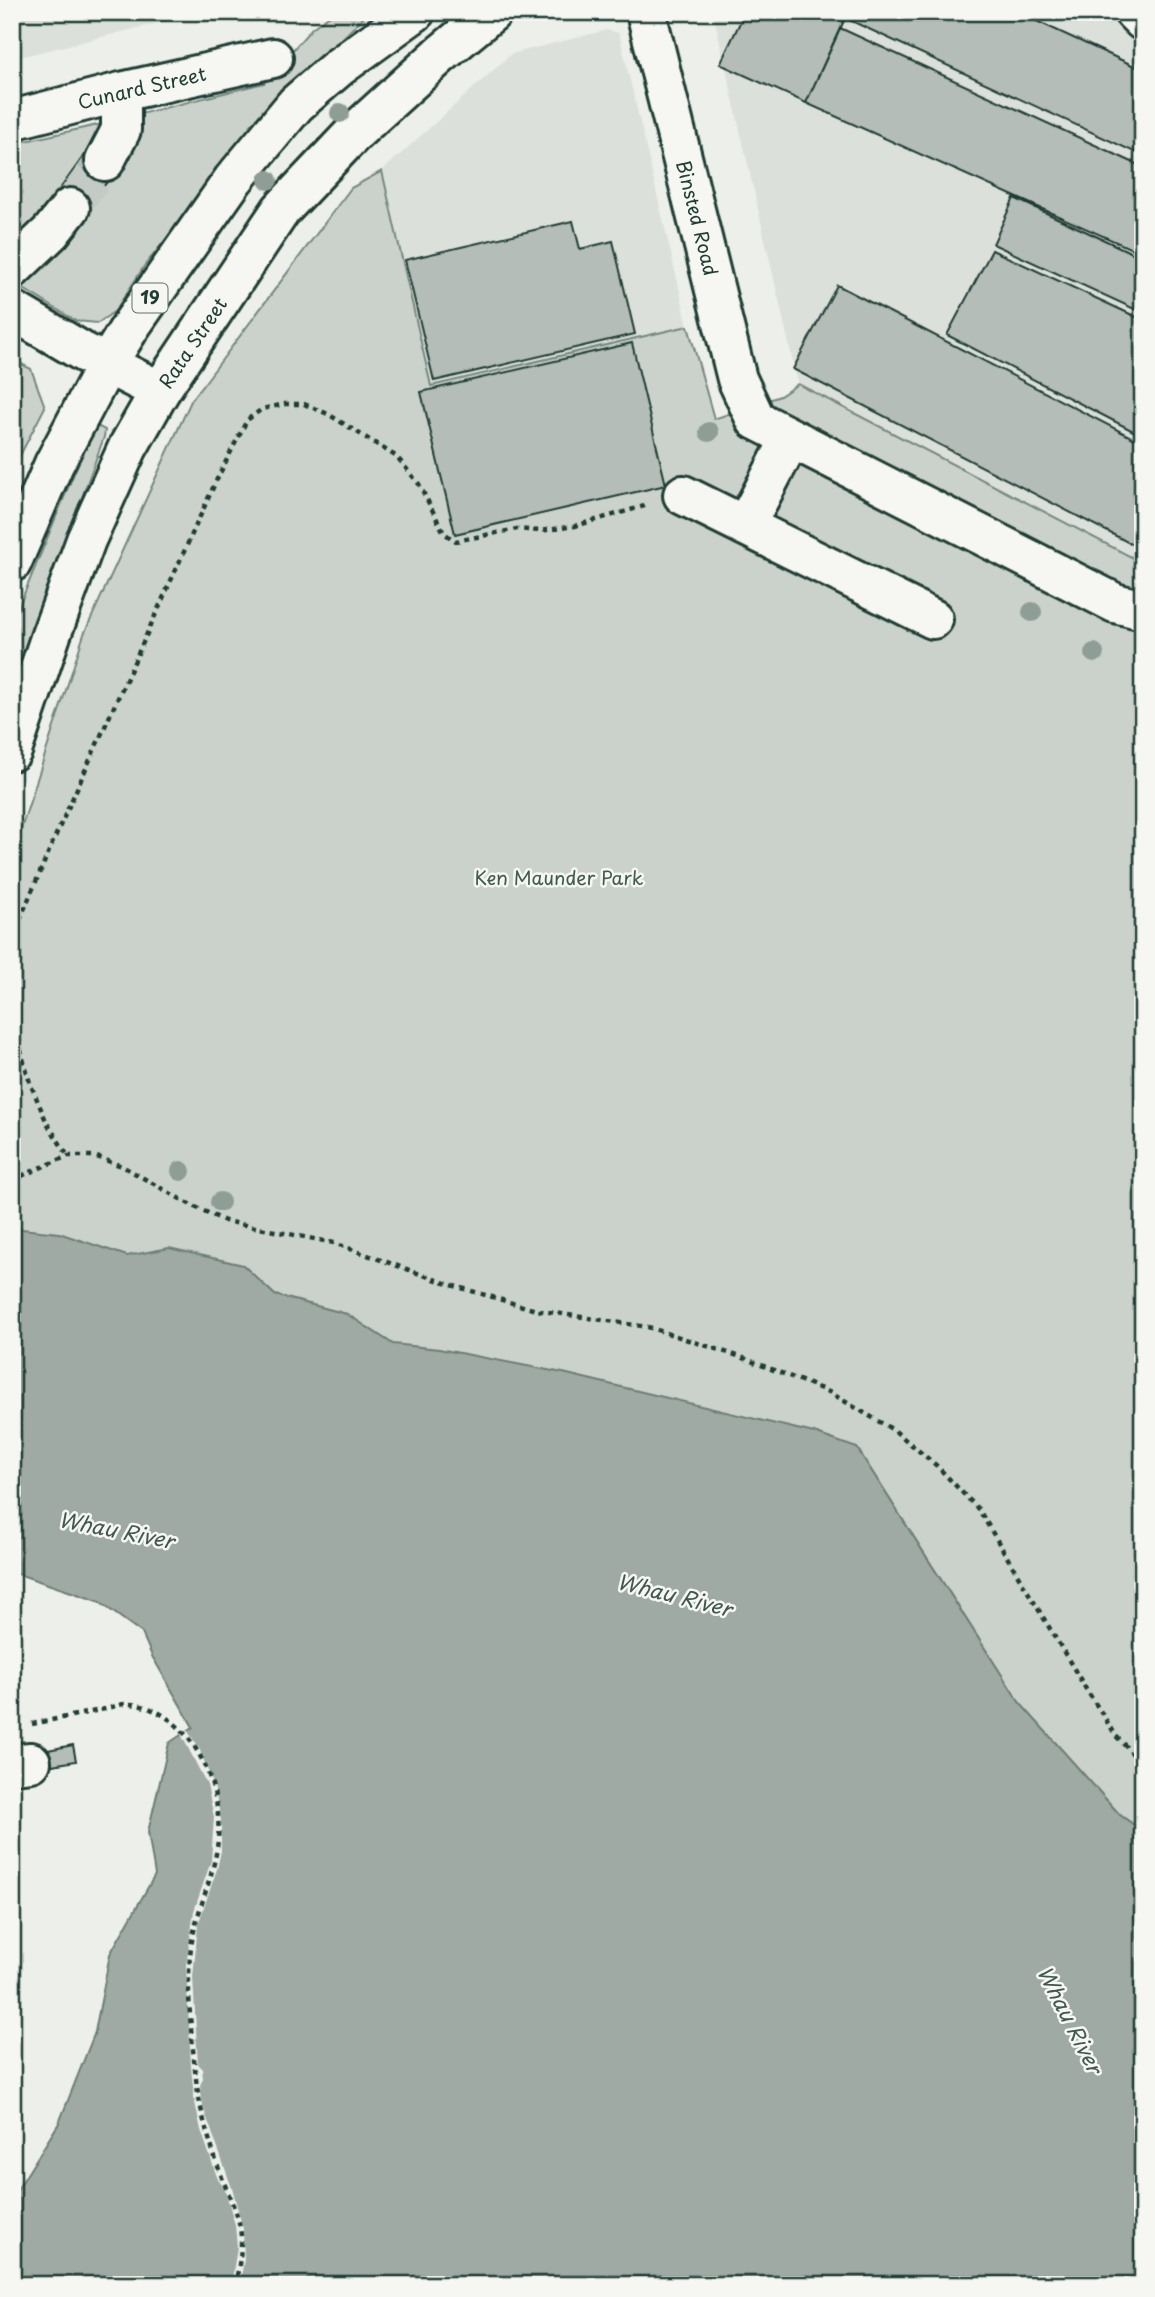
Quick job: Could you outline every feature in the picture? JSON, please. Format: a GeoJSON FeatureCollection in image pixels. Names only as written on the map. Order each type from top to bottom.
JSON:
{"type":"FeatureCollection","features":[{"type":"Feature","properties":{"kind":"main road","name":"19"},"geometry":{"type":"LineString","coordinates":[[12,562],[54,464],[107,364],[233,180],[296,104],[339,68],[415,12]]}},
{"type":"Feature","properties":{"kind":"main road","name":"Rata Street"},"geometry":{"type":"LineString","coordinates":[[12,751],[86,540],[128,447],[160,391],[281,210],[353,134],[492,12]]}},
{"type":"Feature","properties":{"kind":"main road","name":"Binsted Road"},"geometry":{"type":"LineString","coordinates":[[646,12],[737,379],[755,420],[791,438]]}},
{"type":"Feature","properties":{"kind":"main road"},"geometry":{"type":"LineString","coordinates":[[1134,12],[1143,21]]}},
{"type":"Feature","properties":{"kind":"main road","name":"Cunard Street"},"geometry":{"type":"LineString","coordinates":[[12,120],[273,58]]}},
{"type":"Feature","properties":{"kind":"main road"},"geometry":{"type":"LineString","coordinates":[[105,161],[121,130],[121,92]]}},
{"type":"Feature","properties":{"kind":"main road"},"geometry":{"type":"LineString","coordinates":[[12,269],[51,232],[69,208]]}},
{"type":"Feature","properties":{"kind":"main road"},"geometry":{"type":"LineString","coordinates":[[12,310],[160,391]]}},
{"type":"Feature","properties":{"kind":"main road"},"geometry":{"type":"LineString","coordinates":[[745,526],[791,438],[1115,603],[1143,610]]}},
{"type":"Feature","properties":{"kind":"main road"},"geometry":{"type":"LineString","coordinates":[[667,500],[745,526],[933,619]]}},
{"type":"Feature","properties":{"kind":"path"},"geometry":{"type":"LineString","coordinates":[[12,938],[216,481],[247,420],[262,410],[285,404],[304,404],[328,414],[397,457],[419,484],[444,533],[456,541],[517,530],[540,531],[575,526],[667,500]]}},
{"type":"Feature","properties":{"kind":"path"},"geometry":{"type":"LineString","coordinates":[[12,1020],[30,1083],[47,1123],[68,1156]]}},
{"type":"Feature","properties":{"kind":"path"},"geometry":{"type":"LineString","coordinates":[[12,1180],[68,1156],[93,1156],[122,1166],[225,1221],[334,1243],[473,1292],[536,1310],[648,1326],[829,1392],[895,1431],[937,1466],[979,1510],[1086,1689],[1117,1737],[1143,1765]]}},
{"type":"Feature","properties":{"kind":"path"},"geometry":{"type":"LineString","coordinates":[[23,1750],[130,1704],[162,1714],[183,1730],[201,1759],[219,1823],[213,1870],[194,1930],[190,1962],[190,2001],[204,2126],[240,2227],[241,2252],[235,2285]]}},
{"type":"Feature","properties":{"kind":"shaded area"},"geometry":{"type":"Polygon","coordinates":[[[12,12],[203,12],[12,59],[12,12]]]}},
{"type":"Feature","properties":{"kind":"shaded area"},"geometry":{"type":"Polygon","coordinates":[[[713,12],[1143,12],[1143,563],[798,384],[713,12]]]}},
{"type":"Feature","properties":{"kind":"shaded area"},"geometry":{"type":"Polygon","coordinates":[[[607,30],[619,33],[688,326],[430,387],[382,171],[511,54],[607,30]]]}},
{"type":"Feature","properties":{"kind":"green space"},"geometry":{"type":"Polygon","coordinates":[[[334,12],[369,12],[278,102],[145,265],[115,311],[98,323],[76,321],[14,283],[83,215],[117,168],[132,116],[264,83],[312,28],[334,12]]]}},
{"type":"Feature","properties":{"kind":"green space"},"geometry":{"type":"Polygon","coordinates":[[[102,124],[105,138],[55,194],[60,200],[12,251],[12,144],[102,124]]]}},
{"type":"Feature","properties":{"kind":"green space","name":"Ken Maunder Park"},"geometry":{"type":"Polygon","coordinates":[[[382,171],[431,386],[688,326],[714,419],[780,396],[798,384],[1143,563],[1143,1831],[1120,1815],[1019,1702],[857,1448],[12,1330],[12,857],[84,634],[191,401],[351,188],[382,171]]]}},
{"type":"Feature","properties":{"kind":"green space"},"geometry":{"type":"Polygon","coordinates":[[[12,359],[31,369],[45,407],[12,471],[12,359]]]}},
{"type":"Feature","properties":{"kind":"green space"},"geometry":{"type":"Polygon","coordinates":[[[97,426],[105,430],[104,437],[12,689],[12,623],[80,459],[97,426]]]}},
{"type":"Feature","properties":{"kind":"water","name":"Whau River"},"geometry":{"type":"Polygon","coordinates":[[[12,1228],[59,1233],[127,1256],[169,1248],[243,1265],[275,1295],[347,1314],[393,1344],[439,1349],[563,1373],[814,1433],[857,1448],[1019,1702],[1120,1815],[1143,1831],[1143,2285],[12,2285],[12,2198],[59,2123],[95,2032],[110,1954],[155,1875],[148,1832],[169,1743],[193,1727],[152,1656],[142,1633],[98,1601],[12,1572],[12,1228]]]}},
{"type":"Feature","properties":{"kind":"pier"},"geometry":{"type":"Polygon","coordinates":[[[187,1730],[199,1748],[214,1786],[221,1820],[221,1851],[198,1925],[193,1977],[198,2065],[202,2069],[203,2079],[200,2085],[203,2107],[233,2191],[243,2229],[244,2259],[240,2285],[231,2285],[237,2247],[235,2225],[225,2190],[217,2177],[201,2130],[194,2098],[186,1965],[194,1911],[211,1861],[214,1817],[207,1785],[181,1734],[187,1730]]]}},
{"type":"Feature","properties":{"kind":"building"},"geometry":{"type":"Polygon","coordinates":[[[745,12],[848,12],[806,103],[720,64],[745,12]]]}},
{"type":"Feature","properties":{"kind":"building"},"geometry":{"type":"Polygon","coordinates":[[[848,12],[1017,12],[1143,70],[1143,156],[845,18],[848,12]]]}},
{"type":"Feature","properties":{"kind":"building"},"geometry":{"type":"Polygon","coordinates":[[[840,28],[1143,167],[1143,254],[806,103],[840,28]]]}},
{"type":"Feature","properties":{"kind":"building"},"geometry":{"type":"Polygon","coordinates":[[[90,147],[105,161],[118,167],[82,215],[55,196],[90,147]]]}},
{"type":"Feature","properties":{"kind":"building"},"geometry":{"type":"Polygon","coordinates":[[[1014,198],[1143,258],[1143,313],[993,244],[1014,198]]]}},
{"type":"Feature","properties":{"kind":"building"},"geometry":{"type":"Polygon","coordinates":[[[573,221],[580,249],[613,241],[635,334],[434,381],[405,260],[573,221]]]}},
{"type":"Feature","properties":{"kind":"building"},"geometry":{"type":"Polygon","coordinates":[[[992,250],[1143,320],[1143,436],[947,335],[992,250]]]}},
{"type":"Feature","properties":{"kind":"building"},"geometry":{"type":"Polygon","coordinates":[[[837,285],[1143,443],[1143,550],[793,369],[837,285]]]}},
{"type":"Feature","properties":{"kind":"building"},"geometry":{"type":"Polygon","coordinates":[[[632,343],[666,485],[455,534],[421,392],[632,343]]]}},
{"type":"Feature","properties":{"kind":"building"},"geometry":{"type":"Polygon","coordinates":[[[73,1745],[76,1761],[52,1765],[48,1750],[73,1745]]]}},
{"type":"Feature","properties":{"kind":"tunnel"},"geometry":{"type":"LineString","coordinates":[[70,208],[105,161]]}}]}
